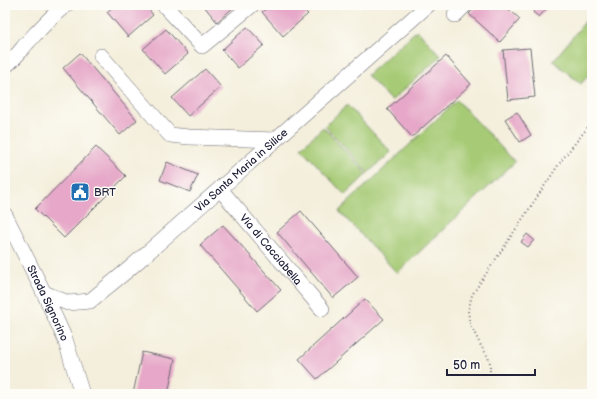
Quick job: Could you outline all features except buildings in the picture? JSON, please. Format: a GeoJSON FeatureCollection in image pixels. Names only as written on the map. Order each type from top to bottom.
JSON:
{"type":"FeatureCollection","features":[{"type":"Feature","properties":{"kind":"street"},"geometry":{"type":"LineString","coordinates":[[5,66],[10,63],[59,10],[66,5]]}},
{"type":"Feature","properties":{"kind":"street"},"geometry":{"type":"LineString","coordinates":[[164,5],[202,46],[252,5]]}},
{"type":"Feature","properties":{"kind":"street","name":"Via Santa Maria in Silice"},"geometry":{"type":"LineString","coordinates":[[44,293],[68,303],[90,301],[129,269],[428,5]]}},
{"type":"Feature","properties":{"kind":"street"},"geometry":{"type":"LineString","coordinates":[[101,56],[170,135],[275,140]]}},
{"type":"Feature","properties":{"kind":"street","name":"Via di Cacciabella"},"geometry":{"type":"LineString","coordinates":[[220,189],[322,309]]}},
{"type":"Feature","properties":{"kind":"street","name":"Strada Signorino"},"geometry":{"type":"LineString","coordinates":[[5,215],[65,339],[82,394]]}},
{"type":"Feature","properties":{"kind":"path"},"geometry":{"type":"LineString","coordinates":[[490,371],[488,357],[470,324],[468,311],[472,295],[561,161],[592,122]]}},
{"type":"Feature","properties":{"kind":"green space"},"geometry":{"type":"Polygon","coordinates":[[[588,18],[592,22],[592,71],[581,84],[553,61],[588,18]]]}},
{"type":"Feature","properties":{"kind":"green space"},"geometry":{"type":"Polygon","coordinates":[[[417,30],[441,56],[391,101],[367,75],[417,30]]]}},
{"type":"Feature","properties":{"kind":"green space"},"geometry":{"type":"Polygon","coordinates":[[[457,100],[515,162],[397,273],[339,211],[457,100]]]}},
{"type":"Feature","properties":{"kind":"green space"},"geometry":{"type":"Polygon","coordinates":[[[347,105],[391,152],[368,173],[325,126],[347,105]]]}},
{"type":"Feature","properties":{"kind":"green space"},"geometry":{"type":"Polygon","coordinates":[[[323,127],[367,174],[345,195],[301,148],[323,127]]]}},
{"type":"Feature","properties":{"kind":"place","name":"BRT"},"geometry":{"type":"Point","coordinates":[80,192]}}]}
